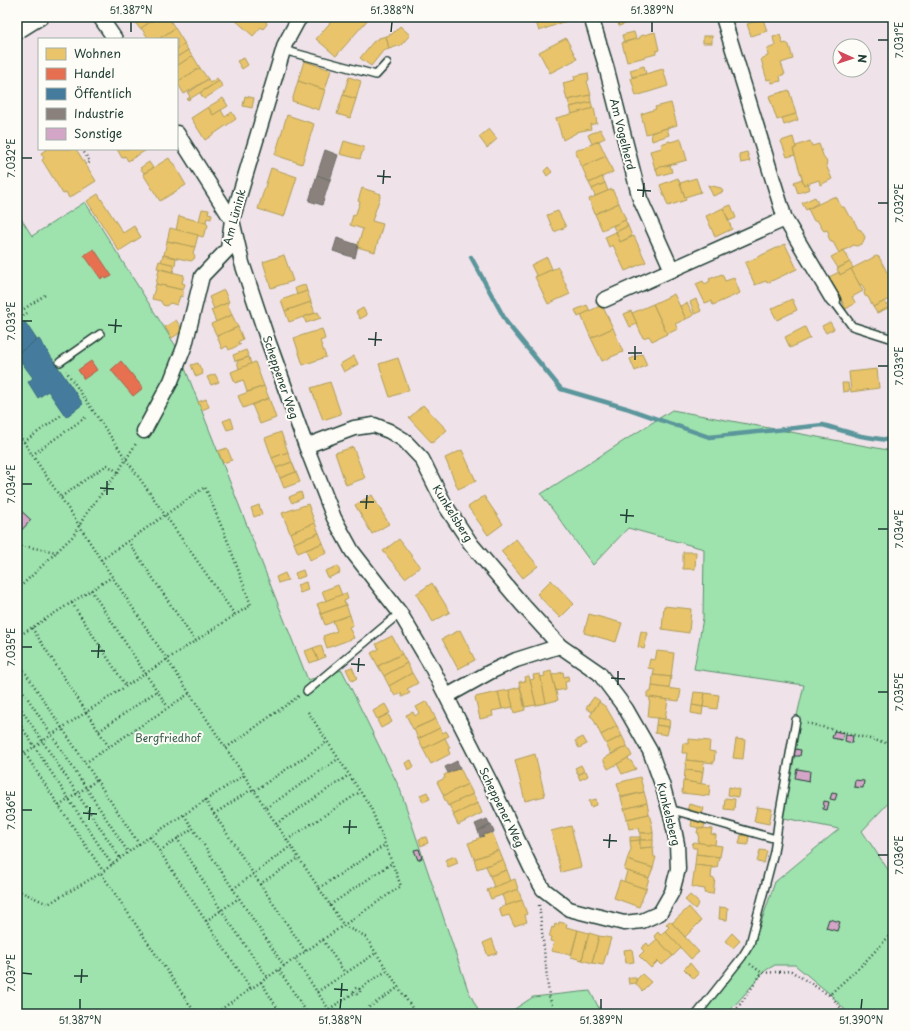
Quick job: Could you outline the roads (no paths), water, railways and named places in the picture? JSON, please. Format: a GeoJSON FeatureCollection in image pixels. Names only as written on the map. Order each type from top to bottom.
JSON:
{"type":"FeatureCollection","features":[{"type":"Feature","properties":{"kind":"street"},"geometry":{"type":"LineString","coordinates":[[17,32],[41,17]]}},
{"type":"Feature","properties":{"kind":"street"},"geometry":{"type":"LineString","coordinates":[[100,17],[114,38]]}},
{"type":"Feature","properties":{"kind":"street","name":"Am Lünink"},"geometry":{"type":"LineString","coordinates":[[144,431],[171,381],[185,345],[202,276],[228,248],[232,220],[283,50],[301,17]]}},
{"type":"Feature","properties":{"kind":"street","name":"Am Vogelherd"},"geometry":{"type":"LineString","coordinates":[[591,17],[606,66],[640,199],[672,270]]}},
{"type":"Feature","properties":{"kind":"street"},"geometry":{"type":"LineString","coordinates":[[723,17],[785,219],[833,300]]}},
{"type":"Feature","properties":{"kind":"street","name":"Scheppener Weg"},"geometry":{"type":"LineString","coordinates":[[178,134],[232,220],[242,264],[306,446],[334,518],[352,551],[400,614],[430,662],[543,889]]}},
{"type":"Feature","properties":{"kind":"street"},"geometry":{"type":"LineString","coordinates":[[604,300],[785,219]]}},
{"type":"Feature","properties":{"kind":"street","name":"Kunkelsberg"},"geometry":{"type":"LineString","coordinates":[[306,446],[354,428],[374,425],[389,431],[404,440],[422,459],[445,505],[471,544],[560,646],[599,673],[626,709],[650,751],[662,784],[677,844],[678,869],[672,892],[660,913],[642,921],[624,923],[569,909],[543,889]]}},
{"type":"Feature","properties":{"kind":"street"},"geometry":{"type":"LineString","coordinates":[[447,696],[490,672],[516,660],[560,646]]}},
{"type":"Feature","properties":{"kind":"lane"},"geometry":{"type":"LineString","coordinates":[[283,50],[376,75],[387,63]]}},
{"type":"Feature","properties":{"kind":"lane"},"geometry":{"type":"LineString","coordinates":[[833,300],[852,326],[893,338]]}},
{"type":"Feature","properties":{"kind":"lane"},"geometry":{"type":"LineString","coordinates":[[60,362],[100,334]]}},
{"type":"Feature","properties":{"kind":"lane"},"geometry":{"type":"LineString","coordinates":[[307,691],[400,614]]}},
{"type":"Feature","properties":{"kind":"lane"},"geometry":{"type":"LineString","coordinates":[[697,1014],[742,957],[750,944],[774,852],[796,720]]}},
{"type":"Feature","properties":{"kind":"lane"},"geometry":{"type":"LineString","coordinates":[[669,809],[776,839]]}},
{"type":"Feature","properties":{"kind":"waterway"},"geometry":{"type":"LineString","coordinates":[[471,257],[507,323],[561,389],[626,408],[709,437],[823,425],[861,436],[893,441]]}},
{"type":"Feature","properties":{"kind":"park label","name":"Bergfriedhof"},"geometry":{"type":"Point","coordinates":[168,737]}}]}
